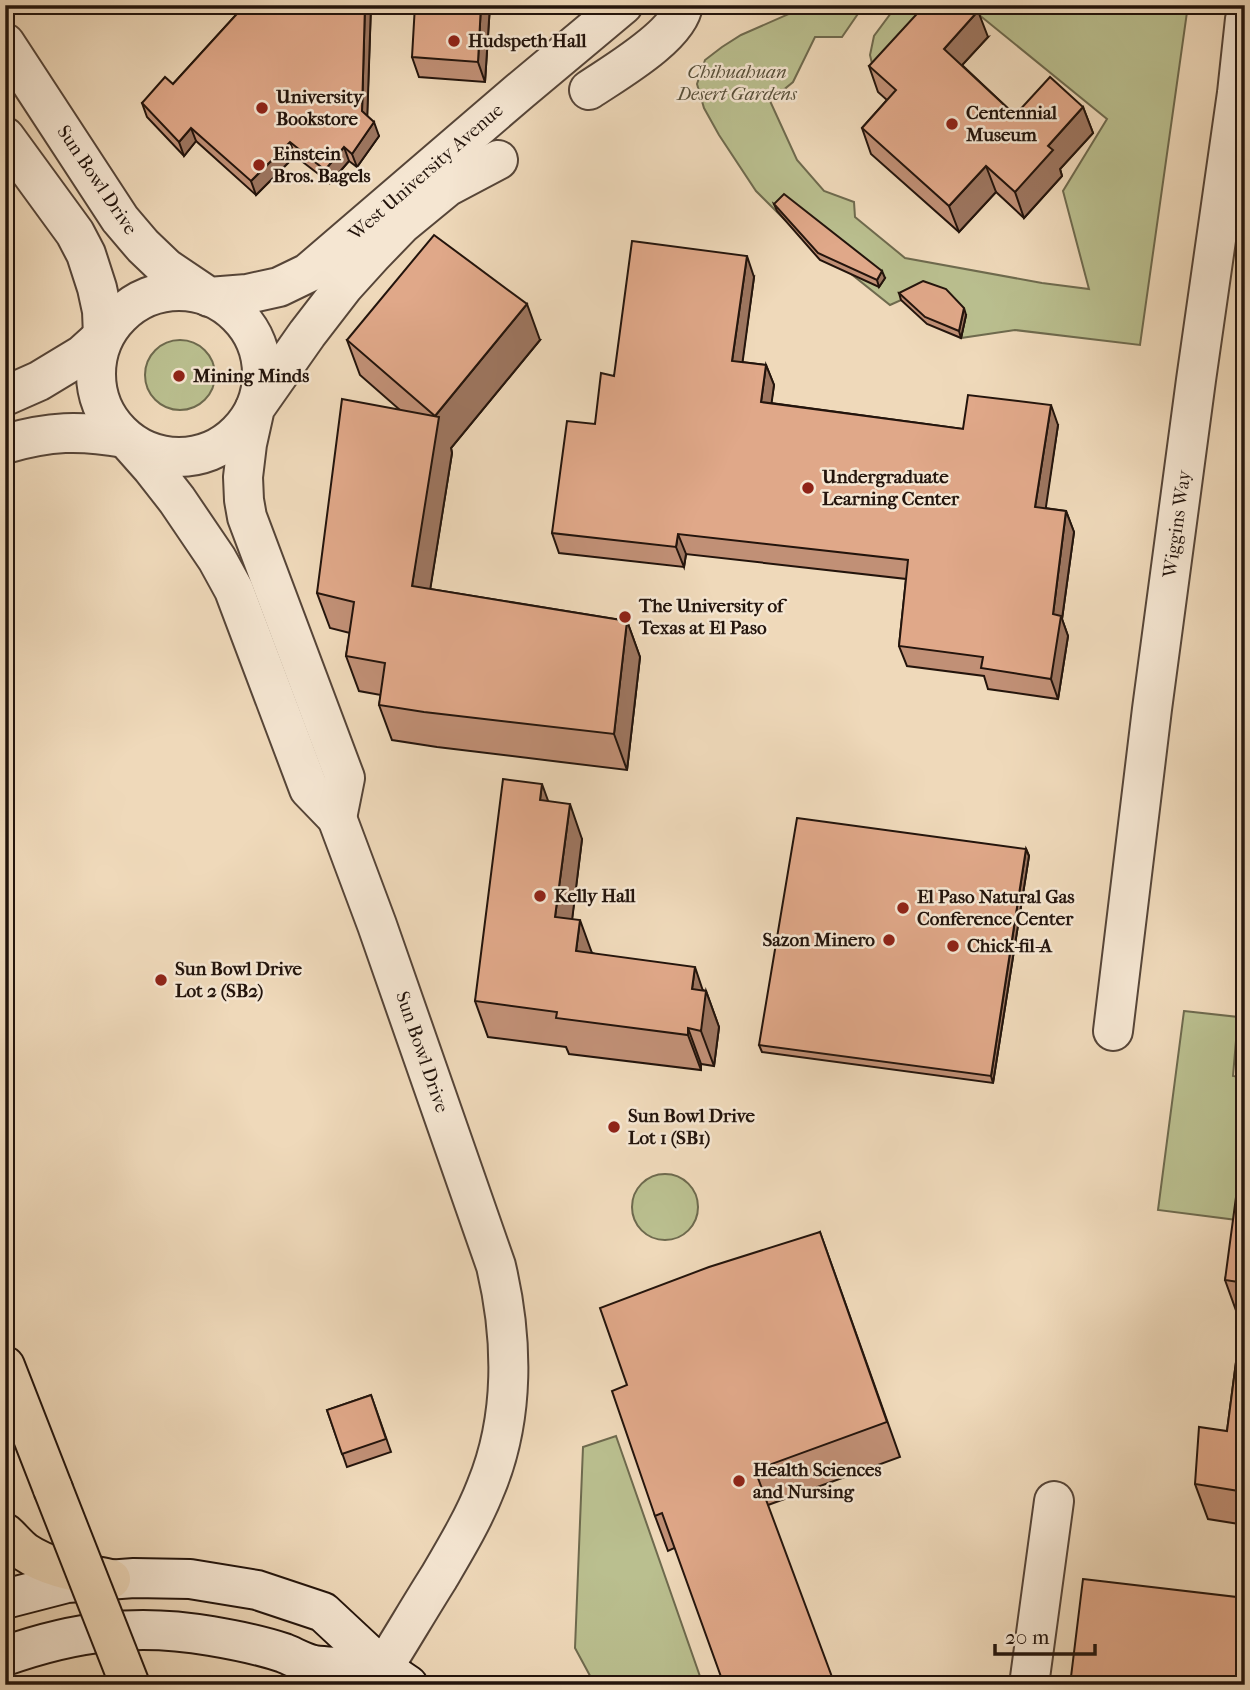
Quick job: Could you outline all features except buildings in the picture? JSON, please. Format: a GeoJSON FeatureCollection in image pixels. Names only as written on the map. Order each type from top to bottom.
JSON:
{"type":"FeatureCollection","features":[{"type":"Feature","properties":{"kind":"highway"},"geometry":{"type":"LineString","coordinates":[[5,1366],[130,1685]]}},
{"type":"Feature","properties":{"kind":"highway"},"geometry":{"type":"LineString","coordinates":[[5,1533],[23,1551],[40,1561],[110,1579]]}},
{"type":"Feature","properties":{"kind":"street","name":"West University Avenue"},"geometry":{"type":"LineString","coordinates":[[209,297],[247,294],[279,287],[308,273],[623,5]]}},
{"type":"Feature","properties":{"kind":"street"},"geometry":{"type":"LineString","coordinates":[[589,90],[648,49],[675,24],[683,5]]}},
{"type":"Feature","properties":{"kind":"street","name":"Wiggins Way"},"geometry":{"type":"LineString","coordinates":[[1114,1031],[1149,736],[1245,19]]}},
{"type":"Feature","properties":{"kind":"street","name":"Sun Bowl Drive"},"geometry":{"type":"LineString","coordinates":[[5,43],[120,219],[166,268],[209,297]]}},
{"type":"Feature","properties":{"kind":"street"},"geometry":{"type":"LineString","coordinates":[[5,137],[75,233],[86,254],[102,311],[103,336],[97,365],[97,383],[109,418],[177,500],[217,559],[234,590],[309,789],[337,818]]}},
{"type":"Feature","properties":{"kind":"street","name":"West University Avenue"},"geometry":{"type":"LineString","coordinates":[[255,408],[344,286],[402,224],[447,187],[498,160]]}},
{"type":"Feature","properties":{"kind":"street"},"geometry":{"type":"LineString","coordinates":[[5,396],[39,381],[82,355],[120,316],[135,304],[152,296],[180,291],[209,297],[239,316],[251,331],[259,348],[261,368],[260,387],[247,444],[243,477],[247,517],[345,778],[337,818]]}},
{"type":"Feature","properties":{"kind":"street"},"geometry":{"type":"LineString","coordinates":[[5,444],[52,433],[105,434],[125,438],[150,452],[187,457],[222,446],[236,434],[255,408]]}},
{"type":"Feature","properties":{"kind":"street","name":"Sun Bowl Drive"},"geometry":{"type":"LineString","coordinates":[[337,818],[496,1266],[508,1344],[507,1403],[497,1457],[486,1488],[389,1679]]}},
{"type":"Feature","properties":{"kind":"street"},"geometry":{"type":"LineString","coordinates":[[1029,1685],[1054,1501]]}},
{"type":"Feature","properties":{"kind":"street"},"geometry":{"type":"LineString","coordinates":[[5,1599],[67,1584],[158,1577],[190,1579],[257,1590],[323,1612],[389,1679]]}},
{"type":"Feature","properties":{"kind":"street"},"geometry":{"type":"LineString","coordinates":[[5,1656],[88,1633],[155,1630],[245,1643],[284,1653],[312,1665],[389,1679]]}},
{"type":"Feature","properties":{"kind":"green space","name":"Chihuahuan Desert Gardens"},"geometry":{"type":"Polygon","coordinates":[[[809,5],[864,5],[842,37],[815,37],[793,82],[770,101],[797,160],[824,191],[854,202],[855,217],[905,258],[1089,289],[1063,191],[1107,119],[967,5],[1188,5],[1140,345],[1015,330],[961,338],[966,315],[901,300],[890,305],[791,226],[756,191],[704,108],[697,84],[705,60],[722,47],[741,35],[809,5]]]}},
{"type":"Feature","properties":{"kind":"green space"},"geometry":{"type":"Polygon","coordinates":[[[897,5],[952,5],[877,85],[870,55],[874,36],[897,5]]]}},
{"type":"Feature","properties":{"kind":"green space"},"geometry":{"type":"Polygon","coordinates":[[[187,340],[200,346],[209,355],[213,361],[213,389],[205,400],[194,408],[173,410],[155,400],[147,389],[145,368],[155,350],[166,342],[187,340]]]}},
{"type":"Feature","properties":{"kind":"green space"},"geometry":{"type":"Polygon","coordinates":[[[1184,1011],[1238,1017],[1233,1076],[1245,1078],[1245,1221],[1158,1210],[1184,1011]]]}},
{"type":"Feature","properties":{"kind":"green space"},"geometry":{"type":"Polygon","coordinates":[[[665,1174],[678,1177],[688,1184],[695,1194],[698,1207],[695,1220],[688,1230],[678,1237],[665,1240],[652,1237],[642,1230],[635,1220],[632,1207],[635,1194],[642,1184],[652,1177],[665,1174]]]}},
{"type":"Feature","properties":{"kind":"green space"},"geometry":{"type":"Polygon","coordinates":[[[616,1436],[703,1685],[595,1685],[575,1648],[583,1447],[616,1436]]]}},
{"type":"Feature","properties":{"kind":"place","name":"Hudspeth Hall"},"geometry":{"type":"Point","coordinates":[454,41]}},
{"type":"Feature","properties":{"kind":"place","name":"University Bookstore"},"geometry":{"type":"Point","coordinates":[262,108]}},
{"type":"Feature","properties":{"kind":"place","name":"Centennial Museum"},"geometry":{"type":"Point","coordinates":[952,124]}},
{"type":"Feature","properties":{"kind":"place","name":"Einstein Bros. Bagels"},"geometry":{"type":"Point","coordinates":[259,165]}},
{"type":"Feature","properties":{"kind":"place","name":"Mining Minds"},"geometry":{"type":"Point","coordinates":[179,376]}},
{"type":"Feature","properties":{"kind":"place","name":"Undergraduate Learning Center"},"geometry":{"type":"Point","coordinates":[808,488]}},
{"type":"Feature","properties":{"kind":"place","name":"The University of Texas at El Paso"},"geometry":{"type":"Point","coordinates":[625,617]}},
{"type":"Feature","properties":{"kind":"place","name":"Kelly Hall"},"geometry":{"type":"Point","coordinates":[540,896]}},
{"type":"Feature","properties":{"kind":"place","name":"El Paso Natural Gas Conference Center"},"geometry":{"type":"Point","coordinates":[903,908]}},
{"type":"Feature","properties":{"kind":"place","name":"Sazon Minero"},"geometry":{"type":"Point","coordinates":[889,940]}},
{"type":"Feature","properties":{"kind":"place","name":"Chick-fil-A"},"geometry":{"type":"Point","coordinates":[953,946]}},
{"type":"Feature","properties":{"kind":"place","name":"Sun Bowl Drive Lot 2 (SB2)"},"geometry":{"type":"Point","coordinates":[161,980]}},
{"type":"Feature","properties":{"kind":"place","name":"Sun Bowl Drive Lot 1 (SB1)"},"geometry":{"type":"Point","coordinates":[614,1127]}},
{"type":"Feature","properties":{"kind":"place","name":"Health Sciences and Nursing"},"geometry":{"type":"Point","coordinates":[739,1481]}}]}
